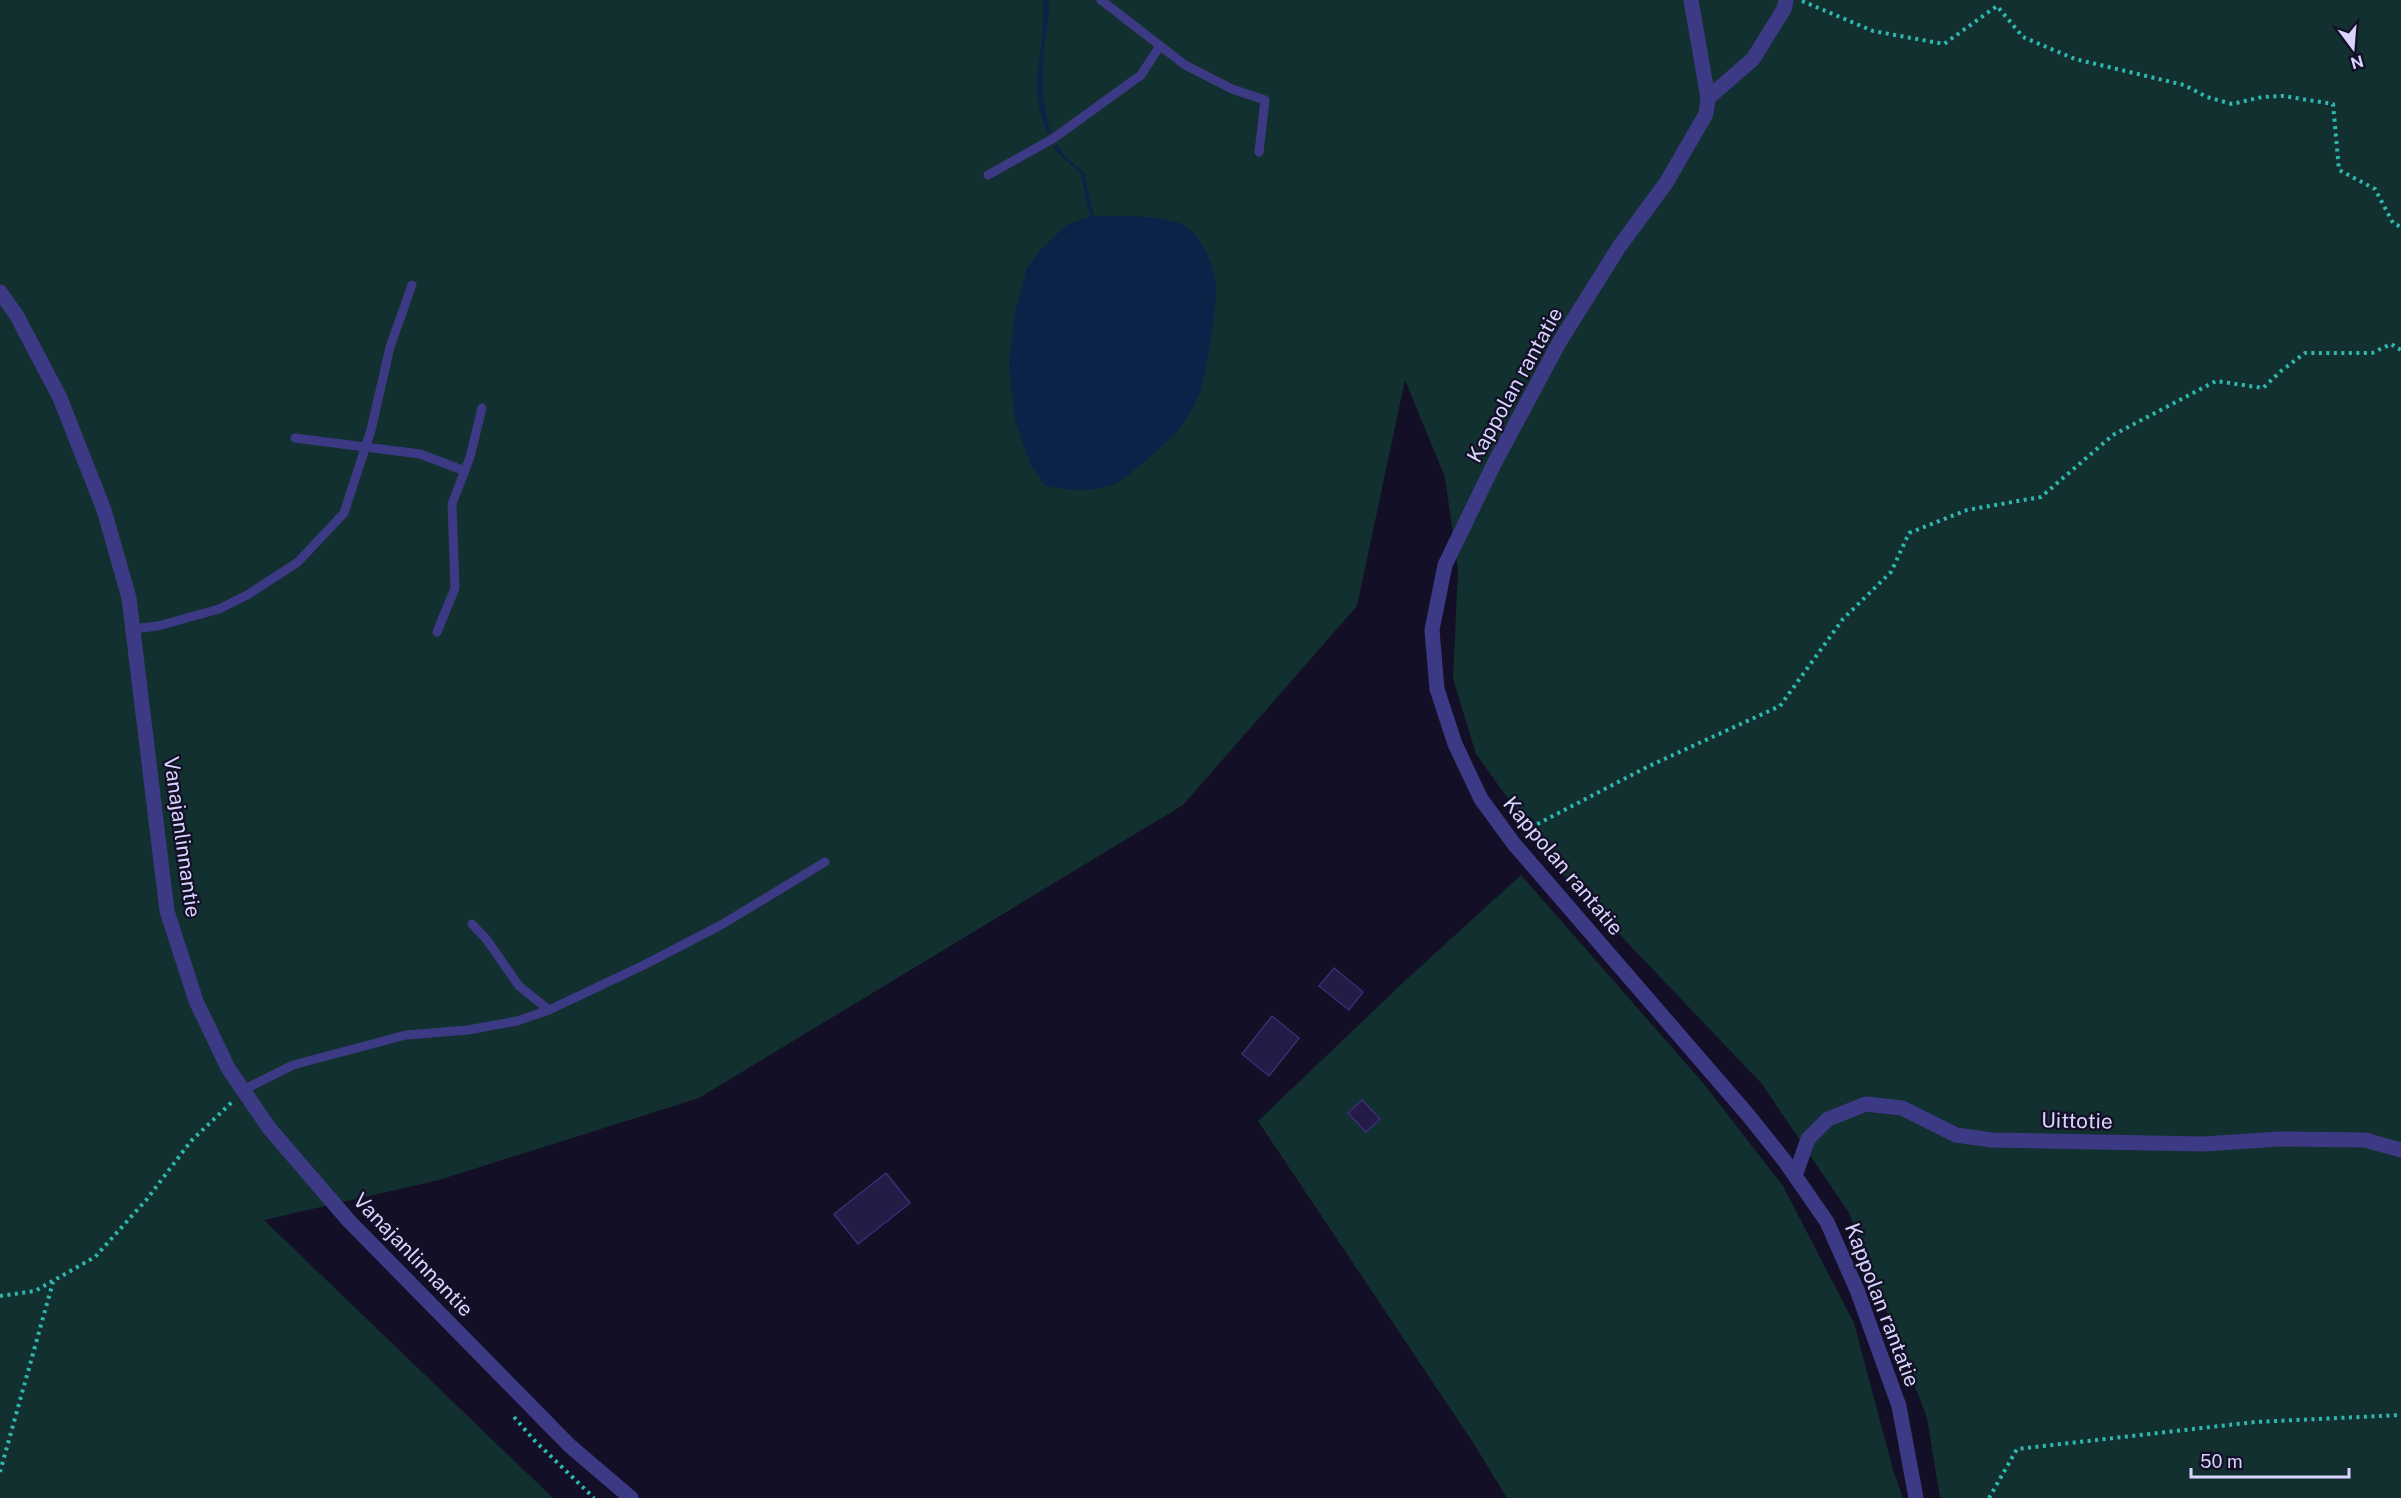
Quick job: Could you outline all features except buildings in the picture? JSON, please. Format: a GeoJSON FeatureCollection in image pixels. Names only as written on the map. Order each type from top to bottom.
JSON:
{"type":"FeatureCollection","features":[{"type":"Feature","properties":{"kind":"street","name":"Kappolan rantatie"},"geometry":{"type":"LineString","coordinates":[[1691,0],[1708,98],[1706,114],[1666,183],[1619,247],[1560,341],[1494,464],[1445,565],[1432,630],[1437,689],[1455,744],[1477,790],[1510,838],[1748,1114],[1827,1222],[1857,1290],[1899,1406],[1916,1498]]}},
{"type":"Feature","properties":{"kind":"street"},"geometry":{"type":"LineString","coordinates":[[1708,98],[1753,59],[1784,9],[1786,0]]}},
{"type":"Feature","properties":{"kind":"street","name":"Vanajanlinnantie"},"geometry":{"type":"LineString","coordinates":[[0,292],[16,316],[60,398],[104,510],[129,598],[167,911],[196,1001],[240,1094],[349,1221],[570,1446],[631,1498]]}},
{"type":"Feature","properties":{"kind":"street","name":"Uittotie"},"geometry":{"type":"LineString","coordinates":[[1795,1176],[1808,1139],[1828,1119],[1866,1104],[1902,1108],[1956,1135],[1992,1140],[2203,1144],[2280,1139],[2366,1140],[2401,1150]]}},
{"type":"Feature","properties":{"kind":"lane"},"geometry":{"type":"LineString","coordinates":[[1101,0],[1185,65],[1232,89],[1265,100],[1259,152]]}},
{"type":"Feature","properties":{"kind":"lane"},"geometry":{"type":"LineString","coordinates":[[988,175],[1054,138],[1141,75],[1161,46]]}},
{"type":"Feature","properties":{"kind":"lane"},"geometry":{"type":"LineString","coordinates":[[133,629],[158,626],[219,609],[249,594],[298,562],[344,513],[365,447],[390,347],[412,285]]}},
{"type":"Feature","properties":{"kind":"lane"},"geometry":{"type":"LineString","coordinates":[[436,632],[455,588],[453,504],[465,471],[482,408]]}},
{"type":"Feature","properties":{"kind":"lane"},"geometry":{"type":"LineString","coordinates":[[295,438],[420,454],[465,471]]}},
{"type":"Feature","properties":{"kind":"lane"},"geometry":{"type":"LineString","coordinates":[[240,1094],[293,1065],[406,1035],[468,1030],[517,1021],[549,1010],[721,925],[825,862]]}},
{"type":"Feature","properties":{"kind":"lane"},"geometry":{"type":"LineString","coordinates":[[471,924],[487,940],[519,986],[549,1010]]}},
{"type":"Feature","properties":{"kind":"path"},"geometry":{"type":"LineString","coordinates":[[1801,0],[1873,31],[1944,44],[1997,6],[2023,37],[2075,59],[2184,85],[2207,97],[2232,104],[2262,97],[2283,96],[2333,104],[2339,170],[2375,189],[2393,223],[2401,227]]}},
{"type":"Feature","properties":{"kind":"path"},"geometry":{"type":"LineString","coordinates":[[1510,838],[1649,766],[1780,706],[1843,619],[1891,572],[1909,533],[1967,510],[2041,497],[2113,435],[2216,381],[2263,388],[2280,371],[2305,353],[2372,353],[2391,344],[2401,350]]}},
{"type":"Feature","properties":{"kind":"path"},"geometry":{"type":"LineString","coordinates":[[0,1296],[35,1291],[95,1257],[147,1199],[191,1141],[240,1094]]}},
{"type":"Feature","properties":{"kind":"path"},"geometry":{"type":"LineString","coordinates":[[0,1472],[54,1281]]}},
{"type":"Feature","properties":{"kind":"path"},"geometry":{"type":"LineString","coordinates":[[510,1413],[534,1440],[594,1498]]}},
{"type":"Feature","properties":{"kind":"path"},"geometry":{"type":"LineString","coordinates":[[1989,1498],[2017,1449],[2255,1422],[2401,1415]]}},
{"type":"Feature","properties":{"kind":"green space"},"geometry":{"type":"Polygon","coordinates":[[[0,0],[2401,0],[2401,1498],[1940,1498],[1927,1418],[1849,1213],[1762,1084],[1562,874],[1476,754],[1453,679],[1458,571],[1445,477],[1405,380],[1357,606],[1183,805],[699,1098],[439,1180],[264,1220],[553,1498],[0,1498],[0,0]]]}},
{"type":"Feature","properties":{"kind":"green space"},"geometry":{"type":"Polygon","coordinates":[[[1521,875],[1704,1084],[1783,1186],[1854,1323],[1894,1473],[1903,1498],[1507,1498],[1472,1441],[1258,1121],[1408,978],[1521,875]]]}},
{"type":"Feature","properties":{"kind":"water"},"geometry":{"type":"Polygon","coordinates":[[[1043,0],[1048,0],[1049,6],[1043,85],[1046,116],[1051,132],[1048,133],[1041,116],[1037,83],[1043,0]]]}},
{"type":"Feature","properties":{"kind":"water"},"geometry":{"type":"Polygon","coordinates":[[[1057,145],[1065,156],[1084,173],[1094,216],[1157,218],[1180,223],[1193,233],[1202,245],[1212,266],[1216,290],[1208,358],[1201,388],[1192,410],[1174,435],[1137,468],[1112,485],[1087,490],[1045,486],[1031,466],[1015,421],[1009,363],[1015,311],[1027,268],[1041,249],[1067,225],[1090,217],[1081,174],[1056,151],[1054,146],[1057,145]]]}}]}
